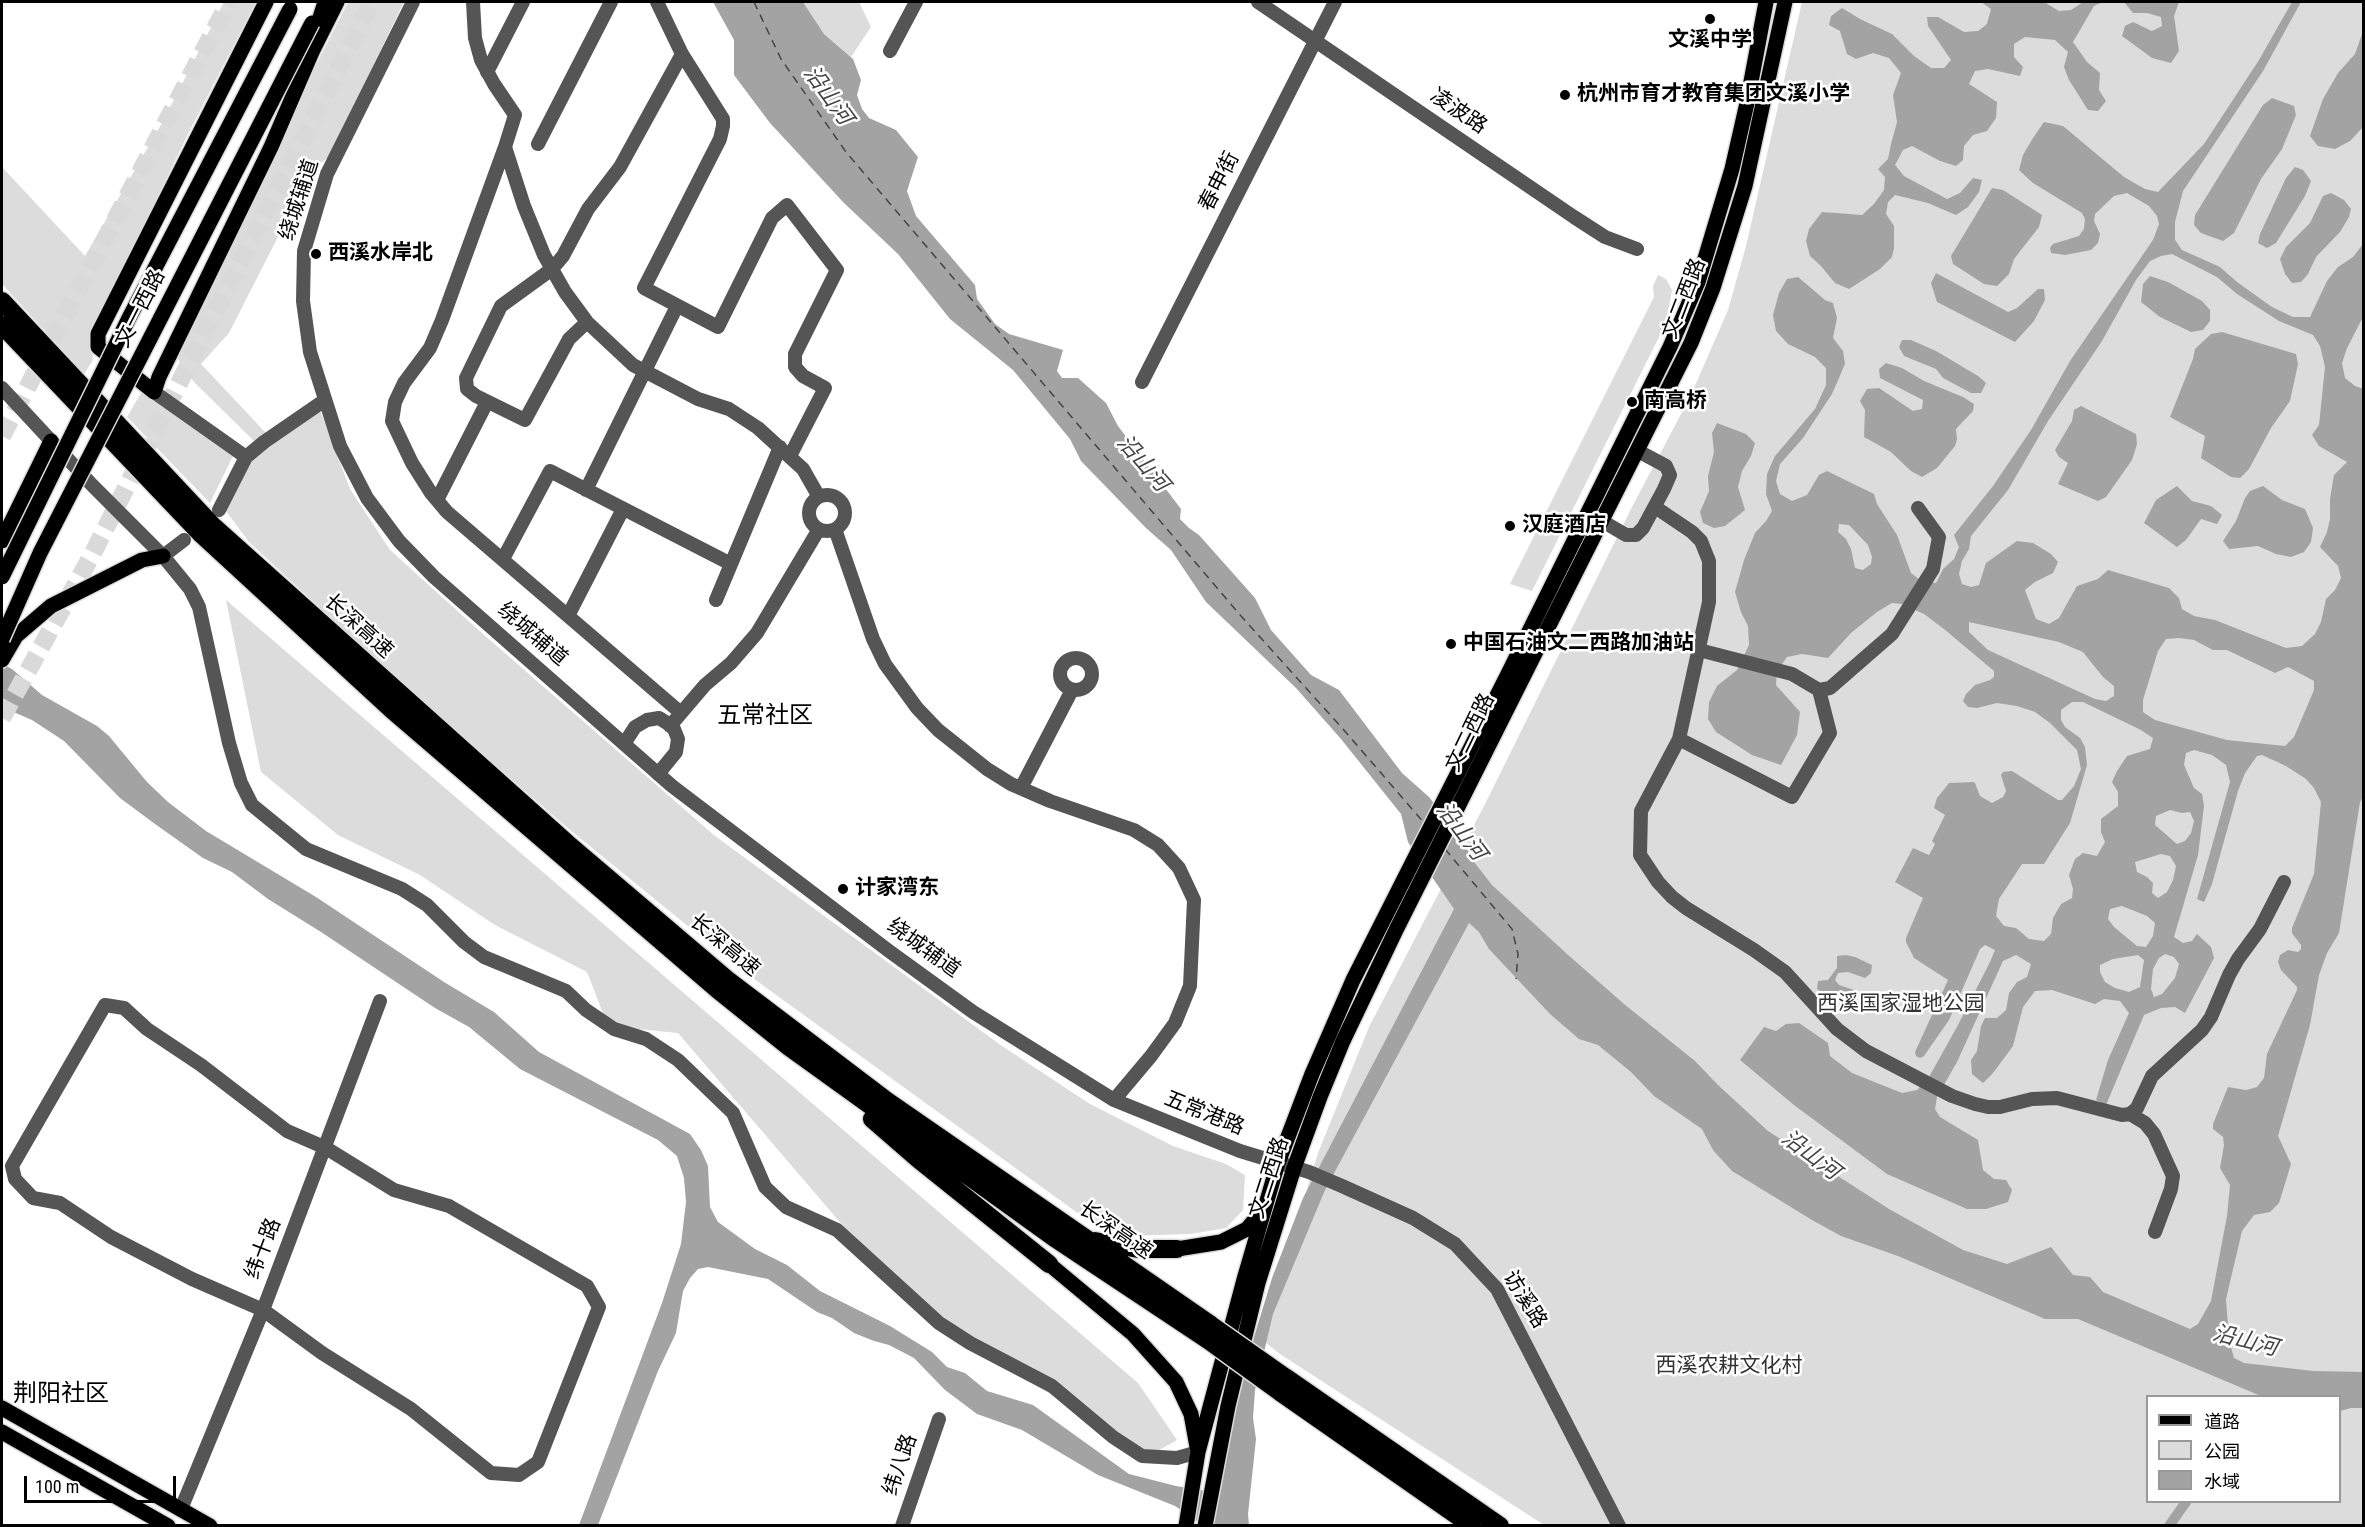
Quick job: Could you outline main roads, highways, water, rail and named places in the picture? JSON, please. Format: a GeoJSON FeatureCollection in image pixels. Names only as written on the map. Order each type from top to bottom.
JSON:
{"type":"FeatureCollection","features":[{"type":"Feature","properties":{"kind":"highway","name":"长深高速"},"geometry":{"type":"LineString","coordinates":[[2,301],[212,525],[567,843],[729,981],[887,1101],[1087,1239],[1209,1333]]}},
{"type":"Feature","properties":{"kind":"highway","name":"长深高速"},"geometry":{"type":"LineString","coordinates":[[2,325],[202,535],[392,710],[700,975],[789,1047],[1053,1237],[1209,1333],[1500,1526]]}},
{"type":"Feature","properties":{"kind":"highway"},"geometry":{"type":"LineString","coordinates":[[789,1047],[918,1159],[1049,1264]]}},
{"type":"Feature","properties":{"kind":"highway"},"geometry":{"type":"LineString","coordinates":[[1087,1239],[1138,1249],[1177,1249]]}},
{"type":"Feature","properties":{"kind":"highway","name":"长深高速"},"geometry":{"type":"LineString","coordinates":[[1283,1384],[1472,1526]]}},
{"type":"Feature","properties":{"kind":"main road"},"geometry":{"type":"LineString","coordinates":[[266,2],[98,334],[98,347],[154,392],[159,377],[271,147],[312,52],[327,2]]}},
{"type":"Feature","properties":{"kind":"main road","name":"文一西路"},"geometry":{"type":"LineString","coordinates":[[9,638],[40,553],[312,23],[327,2]]}},
{"type":"Feature","properties":{"kind":"main road","name":"文二西路"},"geometry":{"type":"LineString","coordinates":[[1186,1526],[1198,1452],[1278,1163],[1333,1026],[1384,917],[1670,347],[1698,282],[1732,169],[1766,2]]}},
{"type":"Feature","properties":{"kind":"main road","name":"文二西路"},"geometry":{"type":"LineString","coordinates":[[1205,1526],[1228,1406],[1258,1283],[1301,1170],[1343,1041],[1396,930],[1691,343],[1713,288],[1745,186],[1785,2]]}},
{"type":"Feature","properties":{"kind":"main road","name":"文一西路"},"geometry":{"type":"LineString","coordinates":[[2,577],[129,318],[292,5]]}},
{"type":"Feature","properties":{"kind":"main road"},"geometry":{"type":"LineString","coordinates":[[2,540],[51,441]]}},
{"type":"Feature","properties":{"kind":"main road"},"geometry":{"type":"LineString","coordinates":[[2,660],[9,638],[51,606],[142,560],[163,556]]}},
{"type":"Feature","properties":{"kind":"main road"},"geometry":{"type":"LineString","coordinates":[[1177,1249],[1221,1242],[1247,1229],[1266,1206]]}},
{"type":"Feature","properties":{"kind":"main road"},"geometry":{"type":"LineString","coordinates":[[1049,1264],[1134,1334],[1176,1382],[1191,1414],[1198,1452]]}},
{"type":"Feature","properties":{"kind":"main road"},"geometry":{"type":"LineString","coordinates":[[2,1408],[210,1526]]}},
{"type":"Feature","properties":{"kind":"main road"},"geometry":{"type":"LineString","coordinates":[[2,1432],[168,1526]]}},
{"type":"Feature","properties":{"kind":"water","name":"沿山河"},"geometry":{"type":"Polygon","coordinates":[[[713,2],[803,2],[824,34],[853,59],[861,80],[857,95],[862,109],[869,118],[896,130],[918,157],[907,191],[916,216],[975,285],[977,299],[995,324],[1009,334],[1063,350],[1057,371],[1062,378],[1078,378],[1106,403],[1118,426],[1181,509],[1180,519],[1199,535],[1255,598],[1271,630],[1311,675],[1339,690],[1402,773],[1429,797],[1465,843],[1474,862],[1492,885],[1624,1004],[1695,1061],[1768,1131],[1889,1209],[1963,1250],[2007,1264],[2051,1247],[2073,1275],[2090,1277],[2103,1292],[2190,1329],[2198,1324],[2211,1301],[2227,1216],[2230,1185],[2220,1168],[2223,1137],[2213,1129],[2213,1124],[2228,1087],[2246,1090],[2257,1087],[2264,1078],[2267,1054],[2297,990],[2297,987],[2281,970],[2278,962],[2280,955],[2288,950],[2298,952],[2301,949],[2301,945],[2292,933],[2292,928],[2314,874],[2321,802],[2314,788],[2306,779],[2286,766],[2262,755],[2257,756],[2245,773],[2238,791],[2212,884],[2204,902],[2197,899],[2230,782],[2226,765],[2212,755],[2194,750],[2186,753],[2184,765],[2194,788],[2202,794],[2204,806],[2198,855],[2174,937],[2183,943],[2192,941],[2197,934],[2211,947],[2214,958],[2185,1013],[2175,1007],[2161,1008],[2144,1015],[2106,1105],[2096,1100],[2108,1060],[2129,1013],[2120,1001],[2104,999],[2095,1004],[2052,990],[2035,991],[2023,1007],[2013,1046],[1993,1073],[1983,1083],[1972,1074],[1971,1060],[1977,1051],[1981,1026],[1985,1018],[1997,1018],[2006,1010],[2009,993],[2017,982],[2027,977],[2031,964],[2016,955],[2003,961],[1957,1062],[1937,1097],[1935,1109],[1940,1117],[1978,1140],[1983,1170],[1994,1179],[2006,1180],[2012,1190],[2008,1202],[1986,1209],[1967,1209],[1887,1174],[1794,1105],[1740,1060],[1764,1027],[1776,1031],[1786,1024],[1799,1023],[1828,1043],[1830,1056],[1852,1073],[1902,1093],[1917,1090],[1929,1077],[1958,1025],[1995,950],[1985,945],[1980,949],[1949,1020],[1924,1056],[1920,1058],[1916,1056],[1915,1052],[1948,980],[1914,958],[1906,938],[1923,898],[1895,882],[1913,848],[1929,855],[1935,844],[1932,841],[1945,815],[1934,808],[1937,798],[1949,783],[1973,782],[1980,796],[1992,803],[2003,797],[2006,791],[2001,775],[2003,772],[2012,771],[2058,800],[2062,800],[2074,786],[2081,769],[2077,750],[2050,723],[2035,712],[1997,703],[1977,708],[1968,707],[1963,701],[1966,694],[1975,685],[1994,677],[1994,671],[1924,614],[1902,604],[1892,603],[1877,612],[1851,633],[1828,658],[1802,654],[1787,657],[1777,671],[1776,685],[1800,712],[1797,735],[1781,765],[1752,755],[1716,732],[1708,719],[1709,702],[1717,686],[1737,670],[1749,645],[1748,626],[1735,592],[1755,533],[1772,511],[1766,494],[1767,474],[1775,456],[1815,409],[1826,385],[1826,368],[1815,357],[1788,344],[1776,331],[1773,315],[1779,293],[1787,279],[1798,277],[1825,300],[1833,303],[1837,318],[1833,338],[1843,351],[1845,364],[1832,394],[1803,438],[1780,464],[1776,481],[1780,494],[1792,501],[1807,495],[1819,475],[1827,471],[1874,494],[1877,504],[1897,535],[1911,573],[1920,580],[1936,583],[1943,569],[1954,559],[1959,547],[1954,535],[1993,486],[2031,430],[2070,361],[2153,240],[2159,224],[2157,216],[2149,206],[2127,193],[2114,196],[2095,214],[2094,221],[2100,234],[2098,243],[2091,250],[2065,255],[2051,253],[2050,248],[2053,244],[2079,236],[2084,229],[2085,219],[2082,213],[2033,183],[2019,170],[2023,155],[2033,138],[2044,122],[2063,126],[2124,177],[2145,189],[2158,192],[2204,144],[2259,60],[2292,2],[2301,2],[2263,71],[2183,191],[2175,222],[2175,240],[2182,250],[2220,267],[2272,307],[2293,317],[2310,317],[2327,281],[2338,267],[2353,257],[2363,244],[2363,317],[2342,363],[2345,378],[2355,386],[2364,389],[2363,797],[2360,802],[2339,933],[2327,953],[2319,975],[2310,1025],[2278,1136],[2291,1164],[2279,1203],[2270,1212],[2254,1215],[2242,1231],[2226,1299],[2229,1340],[2234,1358],[2244,1363],[2313,1371],[2363,1372],[2363,1408],[2341,1411],[2341,1395],[2259,1395],[2078,1319],[2045,1319],[1898,1256],[1841,1236],[1732,1171],[1713,1150],[1702,1129],[1654,1096],[1631,1072],[1598,1045],[1579,1039],[1550,1014],[1489,949],[1479,932],[1469,923],[1325,1190],[1273,1314],[1255,1390],[1253,1418],[1256,1439],[1248,1514],[1249,1525],[1200,1525],[1175,1506],[1098,1475],[1022,1430],[977,1414],[945,1390],[914,1358],[889,1345],[854,1333],[832,1318],[817,1312],[768,1279],[708,1267],[698,1269],[683,1291],[676,1333],[658,1371],[598,1525],[579,1525],[662,1303],[681,1244],[686,1202],[684,1178],[677,1156],[658,1140],[520,1069],[469,1027],[435,1008],[268,899],[232,872],[203,858],[155,824],[120,798],[64,741],[32,720],[2,707],[2,664],[12,669],[42,695],[97,726],[109,736],[147,782],[168,802],[206,831],[316,897],[444,982],[494,1012],[539,1052],[690,1134],[708,1166],[710,1207],[718,1222],[755,1249],[787,1265],[820,1291],[890,1326],[932,1352],[947,1367],[965,1373],[987,1391],[1033,1405],[1129,1474],[1176,1486],[1207,1491],[1272,1278],[1303,1198],[1454,909],[1408,842],[1401,814],[1341,739],[1296,688],[1206,602],[1171,550],[1146,528],[1081,461],[1070,439],[1013,370],[950,319],[898,254],[844,203],[770,123],[734,75],[734,40],[713,2]],[[2172,254],[2150,261],[2136,280],[2102,341],[2048,421],[2008,490],[1971,536],[1969,549],[1962,561],[1959,574],[1962,584],[1971,587],[1979,585],[1986,563],[2017,541],[2033,543],[2051,554],[2058,562],[2053,573],[2025,590],[2036,619],[2049,624],[2059,618],[2077,586],[2098,579],[2108,570],[2169,588],[2179,598],[2182,609],[2194,616],[2215,620],[2286,648],[2302,646],[2315,634],[2321,622],[2326,599],[2335,590],[2341,578],[2338,566],[2320,547],[2330,519],[2330,499],[2334,475],[2347,462],[2319,446],[2312,435],[2319,425],[2325,367],[2320,346],[2313,335],[2279,321],[2237,294],[2217,277],[2172,254]],[[1839,524],[1838,532],[1846,539],[1851,549],[1855,568],[1863,570],[1871,564],[1872,557],[1868,545],[1849,525],[1839,524]],[[1969,622],[1969,632],[1988,650],[2095,699],[2106,701],[2114,696],[2114,686],[2103,677],[2083,652],[2059,642],[1969,622]],[[2166,639],[2158,651],[2143,700],[2143,712],[2155,720],[2227,740],[2285,746],[2294,737],[2314,690],[2314,681],[2288,667],[2275,673],[2227,650],[2213,650],[2194,640],[2166,639]],[[2072,702],[2061,710],[2061,720],[2065,727],[2080,738],[2085,747],[2087,765],[2070,823],[2044,864],[2022,864],[1999,899],[1996,916],[2004,926],[2016,928],[2029,939],[2044,941],[2051,934],[2053,918],[2061,904],[2072,898],[2073,889],[2069,875],[2075,859],[2083,853],[2097,856],[2105,842],[2101,832],[2101,819],[2118,806],[2118,792],[2112,782],[2117,771],[2127,756],[2150,749],[2153,738],[2083,702],[2072,702]],[[2170,810],[2156,816],[2155,825],[2177,844],[2185,841],[2191,833],[2194,821],[2190,812],[2170,810]],[[2161,854],[2135,862],[2137,872],[2153,883],[2152,893],[2158,898],[2167,892],[2176,866],[2170,856],[2161,854]],[[2122,906],[2110,909],[2108,919],[2114,927],[2137,946],[2146,947],[2153,936],[2155,923],[2147,916],[2122,906]],[[2165,954],[2159,958],[2153,969],[2151,989],[2154,997],[2162,994],[2175,978],[2179,964],[2174,957],[2165,954]],[[2138,955],[2113,959],[2100,965],[2100,972],[2105,982],[2115,988],[2129,992],[2140,987],[2144,960],[2138,955]]]}},
{"type":"Feature","properties":{"kind":"water"},"geometry":{"type":"Polygon","coordinates":[[[1981,2],[2044,2],[2059,11],[2071,10],[2083,2],[2103,2],[2094,6],[2073,42],[2087,62],[2100,73],[2099,90],[2106,101],[2098,111],[2088,110],[2069,80],[2064,67],[2068,52],[2055,40],[2025,37],[2014,44],[2014,57],[2023,67],[2020,76],[1988,69],[1975,71],[1969,84],[1997,102],[1996,118],[1987,131],[1973,135],[1964,146],[1963,160],[1956,166],[1940,161],[1912,146],[1903,150],[1895,165],[1904,176],[1947,199],[1960,193],[1973,178],[1982,180],[1979,192],[1968,207],[1956,215],[1928,203],[1895,195],[1888,202],[1886,214],[1894,226],[1892,257],[1880,269],[1849,289],[1835,283],[1810,256],[1806,241],[1809,229],[1822,212],[1862,215],[1884,190],[1885,177],[1878,169],[1888,159],[1897,122],[1893,95],[1901,73],[1889,58],[1873,53],[1856,59],[1847,54],[1840,31],[1829,25],[1831,16],[1842,8],[1892,34],[1914,56],[1931,68],[1944,68],[1951,60],[1928,26],[1927,17],[1938,17],[1964,32],[1978,31],[1987,24],[1991,9],[1981,2]]]}},
{"type":"Feature","properties":{"kind":"water"},"geometry":{"type":"Polygon","coordinates":[[[2124,2],[2179,2],[2174,16],[2179,51],[2171,63],[2152,58],[2122,36],[2125,26],[2133,22],[2152,31],[2162,26],[2161,17],[2147,13],[2133,13],[2124,2]]]}},
{"type":"Feature","properties":{"kind":"water"},"geometry":{"type":"Polygon","coordinates":[[[2363,31],[2363,127],[2350,141],[2335,149],[2318,146],[2310,136],[2323,99],[2338,73],[2355,54],[2363,31]]]}},
{"type":"Feature","properties":{"kind":"water"},"geometry":{"type":"Polygon","coordinates":[[[2272,98],[2294,106],[2296,115],[2282,149],[2261,179],[2234,233],[2223,241],[2201,233],[2194,225],[2195,215],[2263,105],[2272,98]]]}},
{"type":"Feature","properties":{"kind":"water"},"geometry":{"type":"Polygon","coordinates":[[[2295,167],[2303,170],[2311,181],[2305,196],[2276,243],[2267,248],[2258,243],[2260,234],[2286,178],[2295,167]]]}},
{"type":"Feature","properties":{"kind":"water"},"geometry":{"type":"Polygon","coordinates":[[[1992,188],[2003,190],[2042,215],[2039,227],[2014,259],[2009,274],[1997,286],[1984,284],[1953,264],[1951,256],[1992,188]]]}},
{"type":"Feature","properties":{"kind":"water"},"geometry":{"type":"Polygon","coordinates":[[[2331,193],[2344,200],[2351,209],[2349,217],[2340,232],[2316,257],[2308,274],[2301,282],[2292,283],[2285,274],[2280,259],[2286,247],[2310,223],[2323,196],[2331,193]]]}},
{"type":"Feature","properties":{"kind":"water"},"geometry":{"type":"Polygon","coordinates":[[[1936,273],[2008,312],[2017,308],[2038,289],[2044,289],[2045,300],[2034,321],[2015,342],[1937,302],[1931,283],[1936,273]]]}},
{"type":"Feature","properties":{"kind":"water"},"geometry":{"type":"Polygon","coordinates":[[[2150,276],[2168,282],[2202,301],[2210,310],[2210,321],[2203,330],[2191,332],[2160,317],[2141,302],[2143,284],[2150,276]]]}},
{"type":"Feature","properties":{"kind":"water"},"geometry":{"type":"Polygon","coordinates":[[[2222,332],[2296,354],[2298,364],[2290,401],[2271,428],[2249,469],[2240,478],[2231,477],[2201,458],[2205,436],[2170,417],[2195,349],[2211,334],[2222,332]]]}},
{"type":"Feature","properties":{"kind":"water"},"geometry":{"type":"Polygon","coordinates":[[[1902,340],[1911,340],[1936,351],[1978,376],[1986,383],[1981,393],[1971,393],[1943,378],[1936,369],[1904,356],[1899,347],[1902,340]]]}},
{"type":"Feature","properties":{"kind":"water"},"geometry":{"type":"Polygon","coordinates":[[[1886,363],[1902,368],[1974,404],[1973,411],[1956,429],[1955,446],[1937,468],[1922,477],[1911,471],[1891,452],[1864,437],[1865,410],[1860,401],[1867,389],[1879,388],[1913,411],[1922,409],[1923,400],[1880,378],[1879,369],[1886,363]]]}},
{"type":"Feature","properties":{"kind":"water"},"geometry":{"type":"Polygon","coordinates":[[[2081,406],[2136,434],[2137,444],[2132,460],[2106,497],[2098,501],[2058,484],[2068,463],[2059,457],[2055,450],[2072,421],[2074,410],[2081,406]]]}},
{"type":"Feature","properties":{"kind":"water"},"geometry":{"type":"Polygon","coordinates":[[[1717,423],[1746,434],[1755,443],[1751,456],[1742,471],[1738,487],[1745,510],[1725,526],[1714,528],[1703,523],[1700,512],[1709,491],[1708,476],[1714,452],[1712,433],[1717,423]]]}},
{"type":"Feature","properties":{"kind":"water"},"geometry":{"type":"Polygon","coordinates":[[[2177,486],[2192,501],[2211,506],[2222,515],[2217,524],[2201,519],[2186,540],[2177,547],[2144,523],[2156,500],[2177,486]]]}},
{"type":"Feature","properties":{"kind":"water"},"geometry":{"type":"Polygon","coordinates":[[[2263,486],[2282,500],[2305,509],[2313,528],[2311,542],[2304,552],[2291,557],[2276,554],[2258,546],[2229,549],[2223,541],[2236,521],[2250,491],[2263,486]]]}},
{"type":"Feature","properties":{"kind":"water"},"geometry":{"type":"Polygon","coordinates":[[[1846,955],[1872,965],[1871,973],[1865,978],[1848,972],[1838,973],[1835,980],[1839,985],[1857,991],[1857,998],[1850,1009],[1844,1011],[1839,1007],[1842,996],[1837,993],[1823,993],[1817,989],[1818,981],[1828,980],[1837,968],[1837,956],[1846,955]]]}},
{"type":"Feature","properties":{"kind":"waterway"},"geometry":{"type":"LineString","coordinates":[[2169,1526],[2185,1503]]}},
{"type":"Feature","properties":{"kind":"tunnel"},"geometry":{"type":"LineString","coordinates":[[2,436],[229,2]]}},
{"type":"Feature","properties":{"kind":"tunnel"},"geometry":{"type":"LineString","coordinates":[[2,718],[93,553],[372,2]]}},
{"type":"Feature","properties":{"kind":"place","name":"文溪中学"},"geometry":{"type":"Point","coordinates":[1710,19]}},
{"type":"Feature","properties":{"kind":"place","name":"杭州市育才教育集团文溪小学"},"geometry":{"type":"Point","coordinates":[1565,95]}},
{"type":"Feature","properties":{"kind":"place","name":"西溪水岸北"},"geometry":{"type":"Point","coordinates":[316,254]}},
{"type":"Feature","properties":{"kind":"place","name":"南高桥"},"geometry":{"type":"Point","coordinates":[1632,402]}},
{"type":"Feature","properties":{"kind":"place","name":"汉庭酒店"},"geometry":{"type":"Point","coordinates":[1510,526]}},
{"type":"Feature","properties":{"kind":"place","name":"中国石油文二西路加油站"},"geometry":{"type":"Point","coordinates":[1451,644]}},
{"type":"Feature","properties":{"kind":"place","name":"计家湾东"},"geometry":{"type":"Point","coordinates":[843,889]}},
{"type":"Feature","properties":{"kind":"district","name":"五常社区"},"geometry":{"type":"Point","coordinates":[765,717]}},
{"type":"Feature","properties":{"kind":"district","name":"荆阳社区"},"geometry":{"type":"Point","coordinates":[61,1395]}},
{"type":"Feature","properties":{"kind":"park label","name":"西溪国家湿地公园"},"geometry":{"type":"Point","coordinates":[1901,1005]}},
{"type":"Feature","properties":{"kind":"park label","name":"西溪农耕文化村"},"geometry":{"type":"Point","coordinates":[1729,1367]}}]}
